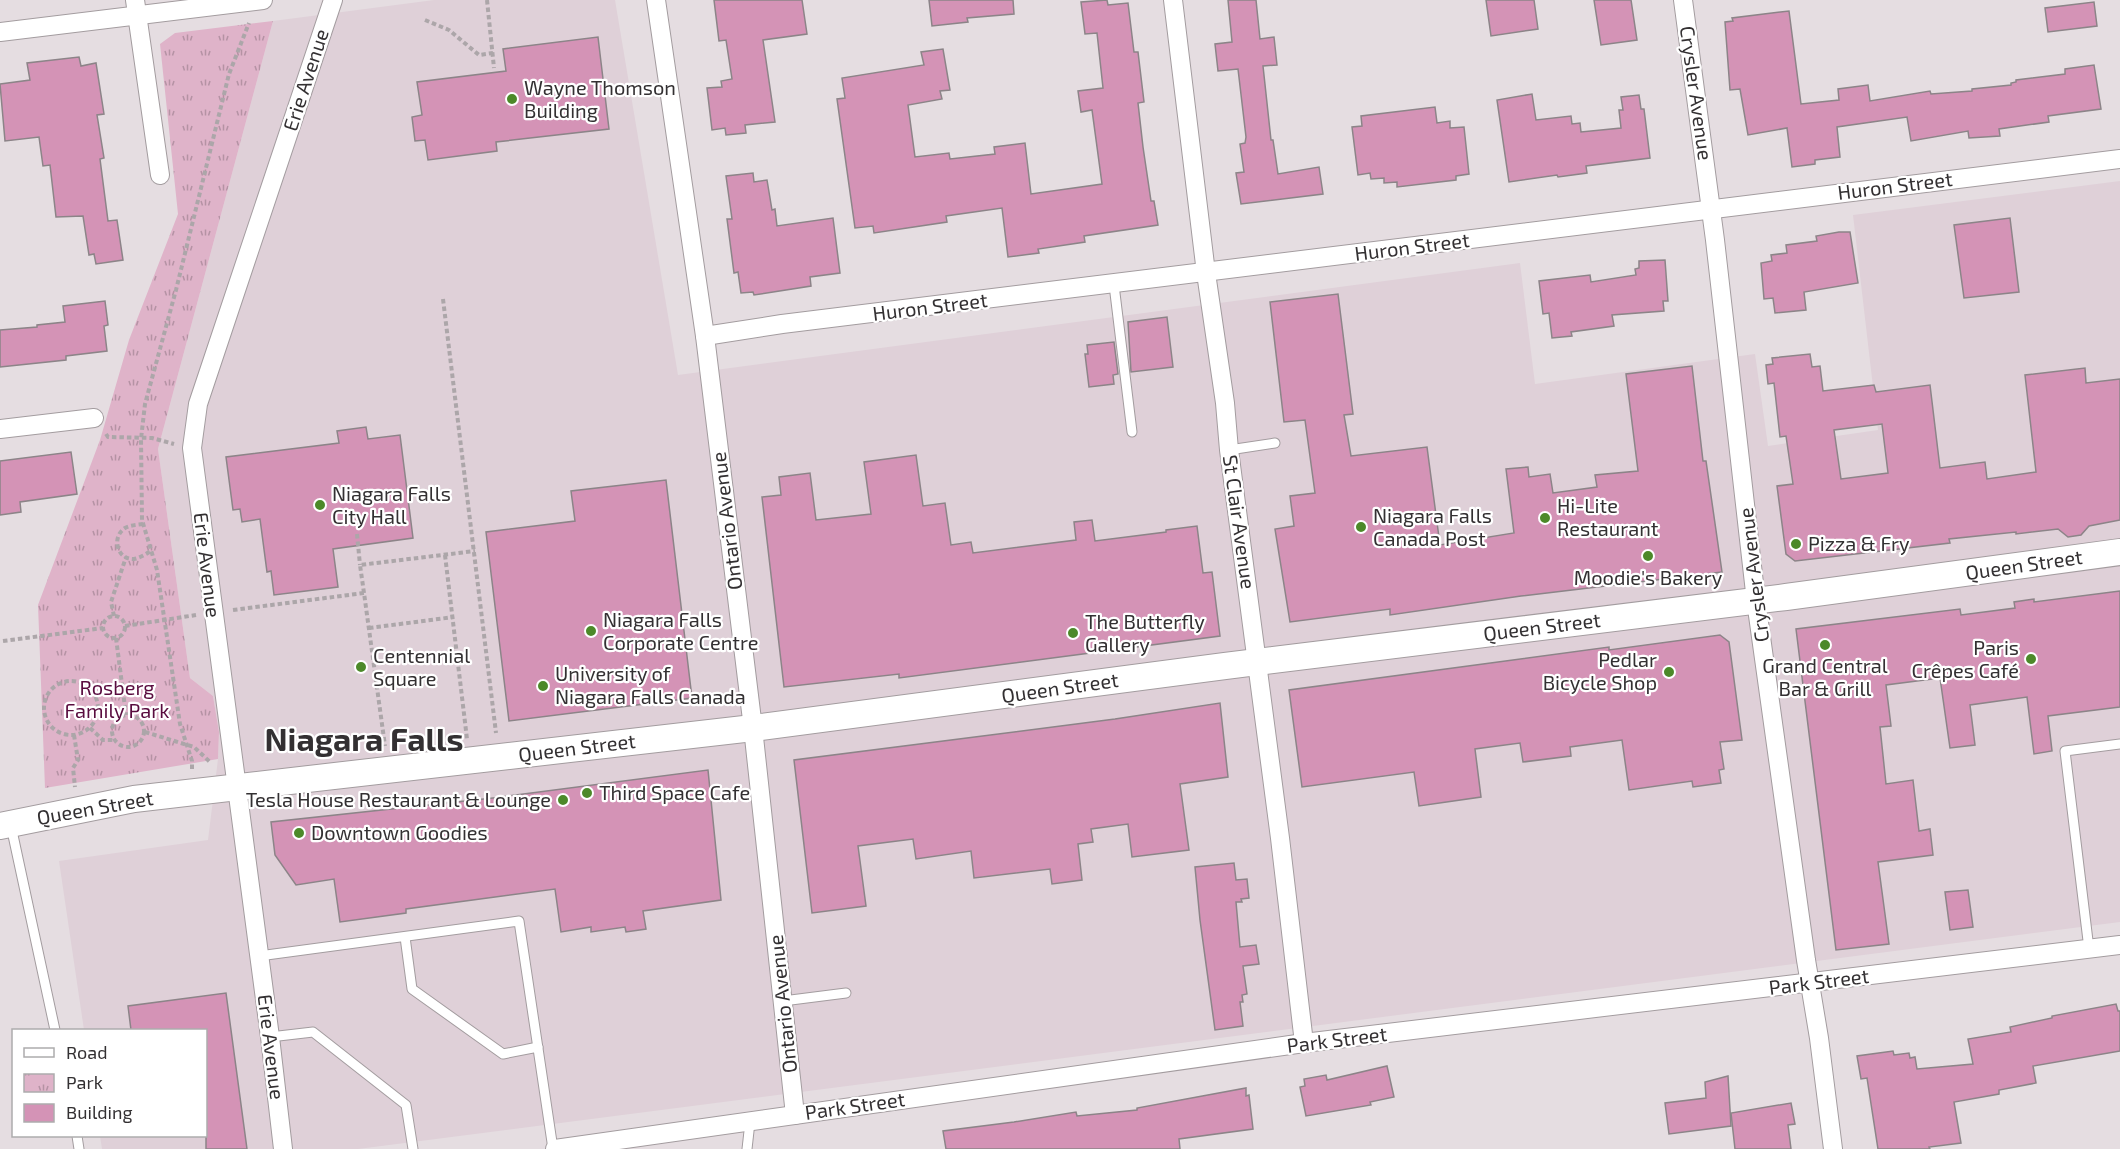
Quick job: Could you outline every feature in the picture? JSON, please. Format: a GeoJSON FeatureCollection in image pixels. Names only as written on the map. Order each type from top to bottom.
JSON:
{"type":"FeatureCollection","features":[{"type":"Feature","properties":{"kind":"street"},"geometry":{"type":"LineString","coordinates":[[0,32],[136,8],[263,0]]}},
{"type":"Feature","properties":{"kind":"street","name":"Erie Avenue"},"geometry":{"type":"LineString","coordinates":[[283,1149],[192,448],[198,404],[333,0]]}},
{"type":"Feature","properties":{"kind":"street","name":"Ontario Avenue"},"geometry":{"type":"LineString","coordinates":[[656,0],[705,336],[753,728],[795,1115]]}},
{"type":"Feature","properties":{"kind":"street","name":"St Clair Avenue"},"geometry":{"type":"LineString","coordinates":[[1173,0],[1304,1044]]}},
{"type":"Feature","properties":{"kind":"street","name":"Crysler Avenue"},"geometry":{"type":"LineString","coordinates":[[1683,0],[1711,208],[1756,601],[1833,1149]]}},
{"type":"Feature","properties":{"kind":"street"},"geometry":{"type":"LineString","coordinates":[[136,8],[160,175]]}},
{"type":"Feature","properties":{"kind":"street","name":"Huron Street"},"geometry":{"type":"LineString","coordinates":[[705,336],[782,324],[1114,285],[1711,208],[2120,159]]}},
{"type":"Feature","properties":{"kind":"street"},"geometry":{"type":"LineString","coordinates":[[0,429],[94,418]]}},
{"type":"Feature","properties":{"kind":"street","name":"Queen Street"},"geometry":{"type":"LineString","coordinates":[[5,825],[134,799],[753,728],[1257,662],[1756,601],[2120,552]]}},
{"type":"Feature","properties":{"kind":"street","name":"Park Street"},"geometry":{"type":"LineString","coordinates":[[554,1149],[609,1145],[795,1115],[1304,1044],[2120,945]]}},
{"type":"Feature","properties":{"kind":"lane"},"geometry":{"type":"LineString","coordinates":[[1114,285],[1132,432]]}},
{"type":"Feature","properties":{"kind":"lane"},"geometry":{"type":"LineString","coordinates":[[1229,450],[1275,443]]}},
{"type":"Feature","properties":{"kind":"lane"},"geometry":{"type":"LineString","coordinates":[[2089,949],[2065,751],[2120,744]]}},
{"type":"Feature","properties":{"kind":"lane"},"geometry":{"type":"LineString","coordinates":[[5,825],[56,1029]]}},
{"type":"Feature","properties":{"kind":"lane"},"geometry":{"type":"LineString","coordinates":[[259,956],[519,921],[554,1149]]}},
{"type":"Feature","properties":{"kind":"lane"},"geometry":{"type":"LineString","coordinates":[[405,937],[412,989],[503,1054],[538,1047]]}},
{"type":"Feature","properties":{"kind":"lane"},"geometry":{"type":"LineString","coordinates":[[783,1001],[846,993]]}},
{"type":"Feature","properties":{"kind":"lane"},"geometry":{"type":"LineString","coordinates":[[270,1037],[313,1032],[406,1105],[413,1149]]}},
{"type":"Feature","properties":{"kind":"lane"},"geometry":{"type":"LineString","coordinates":[[747,1149],[750,1122]]}},
{"type":"Feature","properties":{"kind":"path"},"geometry":{"type":"LineString","coordinates":[[487,0],[495,68]]}},
{"type":"Feature","properties":{"kind":"path"},"geometry":{"type":"LineString","coordinates":[[200,792],[191,768],[192,761],[180,724],[166,620],[143,524],[141,439],[145,404],[176,291],[229,74],[258,1]]}},
{"type":"Feature","properties":{"kind":"path"},"geometry":{"type":"LineString","coordinates":[[425,20],[449,30],[479,55],[493,53]]}},
{"type":"Feature","properties":{"kind":"path"},"geometry":{"type":"LineString","coordinates":[[442,299],[497,737]]}},
{"type":"Feature","properties":{"kind":"path"},"geometry":{"type":"LineString","coordinates":[[94,418],[108,437],[152,438],[192,448]]}},
{"type":"Feature","properties":{"kind":"path"},"geometry":{"type":"LineString","coordinates":[[143,524],[131,525],[119,533],[117,546],[126,557],[135,559],[151,551]]}},
{"type":"Feature","properties":{"kind":"path"},"geometry":{"type":"LineString","coordinates":[[357,534],[386,751]]}},
{"type":"Feature","properties":{"kind":"path"},"geometry":{"type":"LineString","coordinates":[[360,565],[475,551]]}},
{"type":"Feature","properties":{"kind":"path"},"geometry":{"type":"LineString","coordinates":[[445,555],[467,740]]}},
{"type":"Feature","properties":{"kind":"path"},"geometry":{"type":"LineString","coordinates":[[114,616],[111,602],[126,557]]}},
{"type":"Feature","properties":{"kind":"path"},"geometry":{"type":"LineString","coordinates":[[125,626],[213,612],[364,594]]}},
{"type":"Feature","properties":{"kind":"path"},"geometry":{"type":"LineString","coordinates":[[114,616],[121,618],[125,626],[123,634],[116,638],[108,637],[103,628],[106,619],[114,616]]}},
{"type":"Feature","properties":{"kind":"path"},"geometry":{"type":"LineString","coordinates":[[369,628],[454,617]]}},
{"type":"Feature","properties":{"kind":"path"},"geometry":{"type":"LineString","coordinates":[[3,641],[103,628]]}},
{"type":"Feature","properties":{"kind":"path"},"geometry":{"type":"LineString","coordinates":[[116,638],[126,715]]}},
{"type":"Feature","properties":{"kind":"path"},"geometry":{"type":"LineString","coordinates":[[64,682],[82,683],[95,695],[98,712],[90,728],[74,735],[65,735],[56,731],[50,725],[44,708],[49,692],[64,682]]}},
{"type":"Feature","properties":{"kind":"path"},"geometry":{"type":"LineString","coordinates":[[90,728],[103,740],[114,740],[123,747],[129,748],[140,743],[145,732],[141,720],[136,716],[126,715],[114,722],[112,728],[114,740]]}},
{"type":"Feature","properties":{"kind":"path"},"geometry":{"type":"LineString","coordinates":[[145,732],[194,747],[210,762]]}},
{"type":"Feature","properties":{"kind":"path"},"geometry":{"type":"LineString","coordinates":[[74,735],[78,760],[73,768],[76,788]]}},
{"type":"Feature","properties":{"kind":"shaded area"},"geometry":{"type":"Polygon","coordinates":[[[434,0],[615,0],[678,375],[1520,263],[1535,384],[1755,354],[1768,446],[1878,430],[1853,215],[2120,181],[2120,922],[358,1149],[102,1149],[100,1137],[207,1137],[207,1029],[84,1029],[59,861],[208,840],[219,732],[213,696],[190,678],[158,449],[273,21],[434,0]]]}},
{"type":"Feature","properties":{"kind":"green space","name":"Rosberg Family Park"},"geometry":{"type":"Polygon","coordinates":[[[273,21],[158,449],[190,678],[213,696],[219,732],[218,759],[45,788],[38,605],[100,440],[129,340],[178,214],[160,44],[175,33],[273,21]]]}},
{"type":"Feature","properties":{"kind":"building"},"geometry":{"type":"Polygon","coordinates":[[[714,0],[802,0],[807,34],[763,40],[775,122],[745,125],[746,133],[726,135],[725,128],[712,130],[707,88],[722,87],[721,81],[732,79],[726,40],[719,41],[714,0]]]}},
{"type":"Feature","properties":{"kind":"building"},"geometry":{"type":"Polygon","coordinates":[[[929,0],[1013,0],[1014,14],[967,18],[968,22],[932,26],[929,0]]]}},
{"type":"Feature","properties":{"kind":"building"},"geometry":{"type":"Polygon","coordinates":[[[1107,0],[1108,5],[1128,3],[1134,52],[1138,52],[1144,102],[1138,103],[1143,147],[1151,201],[1154,201],[1158,225],[1084,236],[1085,242],[1038,249],[1039,253],[1008,257],[1002,208],[946,216],[947,222],[874,233],[873,226],[855,228],[837,99],[845,98],[842,78],[924,65],[921,52],[943,49],[950,90],[940,91],[942,99],[908,105],[915,157],[949,153],[950,159],[995,154],[994,147],[1025,143],[1031,194],[1102,184],[1092,110],[1081,112],[1078,91],[1103,88],[1097,33],[1085,34],[1081,2],[1107,0]]]}},
{"type":"Feature","properties":{"kind":"building"},"geometry":{"type":"Polygon","coordinates":[[[1228,0],[1256,0],[1260,39],[1274,37],[1277,65],[1263,66],[1271,140],[1273,140],[1278,174],[1319,167],[1323,194],[1241,204],[1236,173],[1244,172],[1240,144],[1245,143],[1246,137],[1238,69],[1218,71],[1215,44],[1232,42],[1228,0]]]}},
{"type":"Feature","properties":{"kind":"building"},"geometry":{"type":"Polygon","coordinates":[[[1486,0],[1534,0],[1538,29],[1491,36],[1486,0]]]}},
{"type":"Feature","properties":{"kind":"building"},"geometry":{"type":"Polygon","coordinates":[[[1594,0],[1631,0],[1637,40],[1601,45],[1594,0]]]}},
{"type":"Feature","properties":{"kind":"building"},"geometry":{"type":"Polygon","coordinates":[[[2094,2],[2097,26],[2048,32],[2045,8],[2094,2]]]}},
{"type":"Feature","properties":{"kind":"building"},"geometry":{"type":"Polygon","coordinates":[[[1789,11],[1801,104],[1839,100],[1838,89],[1868,85],[1870,101],[1930,91],[1931,94],[1972,91],[1972,89],[2011,85],[2016,80],[2065,74],[2065,69],[2094,65],[2101,109],[2048,116],[2049,122],[1999,129],[2000,136],[1969,138],[1968,131],[1911,141],[1907,117],[1837,127],[1840,157],[1815,160],[1815,164],[1792,167],[1787,128],[1748,135],[1740,89],[1730,90],[1725,22],[1733,21],[1732,18],[1789,11]]]}},
{"type":"Feature","properties":{"kind":"building","name":"Wayne Thomson Building"},"geometry":{"type":"Polygon","coordinates":[[[598,37],[609,129],[496,142],[497,151],[428,160],[425,140],[415,141],[412,117],[422,115],[417,82],[506,71],[503,49],[598,37]]]}},
{"type":"Feature","properties":{"kind":"building"},"geometry":{"type":"Polygon","coordinates":[[[79,57],[81,66],[96,63],[104,114],[97,115],[104,158],[100,159],[108,221],[117,220],[123,260],[96,264],[94,254],[89,255],[83,216],[56,217],[50,165],[43,166],[39,137],[5,141],[0,84],[30,80],[27,63],[79,57]]]}},
{"type":"Feature","properties":{"kind":"building"},"geometry":{"type":"Polygon","coordinates":[[[1532,94],[1536,120],[1571,116],[1572,124],[1580,123],[1581,132],[1621,128],[1619,110],[1623,110],[1621,97],[1639,95],[1641,109],[1644,109],[1650,158],[1586,166],[1587,173],[1509,182],[1497,100],[1532,94]]]}},
{"type":"Feature","properties":{"kind":"building"},"geometry":{"type":"Polygon","coordinates":[[[1435,107],[1437,123],[1450,121],[1450,128],[1464,127],[1469,174],[1456,176],[1456,180],[1397,187],[1397,182],[1384,183],[1384,178],[1371,179],[1370,173],[1358,175],[1352,127],[1362,126],[1361,116],[1435,107]]]}},
{"type":"Feature","properties":{"kind":"building"},"geometry":{"type":"Polygon","coordinates":[[[753,173],[754,182],[767,180],[777,226],[833,218],[840,273],[810,277],[811,286],[754,295],[753,292],[741,293],[738,272],[734,273],[727,219],[732,219],[726,176],[753,173]]]}},
{"type":"Feature","properties":{"kind":"building"},"geometry":{"type":"Polygon","coordinates":[[[2010,218],[2019,292],[1964,298],[1954,225],[2010,218]]]}},
{"type":"Feature","properties":{"kind":"building"},"geometry":{"type":"Polygon","coordinates":[[[1850,232],[1858,283],[1804,292],[1806,310],[1775,313],[1773,298],[1764,299],[1761,263],[1772,261],[1771,255],[1787,253],[1786,245],[1817,241],[1816,236],[1850,232]]]}},
{"type":"Feature","properties":{"kind":"building"},"geometry":{"type":"Polygon","coordinates":[[[1665,260],[1668,301],[1663,301],[1664,311],[1612,315],[1614,326],[1571,332],[1572,336],[1552,338],[1549,313],[1543,314],[1539,281],[1590,275],[1591,282],[1636,275],[1635,269],[1639,268],[1639,261],[1665,260]]]}},
{"type":"Feature","properties":{"kind":"building"},"geometry":{"type":"Polygon","coordinates":[[[1338,294],[1353,414],[1344,415],[1351,456],[1427,447],[1440,545],[1514,533],[1506,469],[1528,467],[1529,477],[1550,474],[1553,493],[1597,487],[1595,475],[1638,471],[1626,374],[1692,366],[1703,461],[1706,461],[1722,572],[1521,596],[1390,615],[1390,609],[1290,622],[1275,529],[1294,526],[1290,496],[1315,493],[1305,420],[1284,422],[1270,302],[1338,294]]]}},
{"type":"Feature","properties":{"kind":"building"},"geometry":{"type":"Polygon","coordinates":[[[105,301],[108,325],[104,326],[107,351],[66,356],[66,360],[0,367],[0,330],[65,322],[63,306],[105,301]]]}},
{"type":"Feature","properties":{"kind":"building"},"geometry":{"type":"Polygon","coordinates":[[[1167,317],[1173,367],[1131,372],[1128,322],[1167,317]]]}},
{"type":"Feature","properties":{"kind":"building"},"geometry":{"type":"Polygon","coordinates":[[[1114,342],[1118,374],[1113,375],[1114,384],[1089,387],[1085,354],[1088,354],[1087,345],[1114,342]]]}},
{"type":"Feature","properties":{"kind":"building"},"geometry":{"type":"Polygon","coordinates":[[[1810,354],[1812,367],[1820,366],[1823,391],[1874,385],[1876,392],[1930,385],[1940,468],[1985,462],[1987,479],[2036,472],[2025,375],[2085,368],[2086,383],[2120,379],[2120,520],[2089,526],[2081,535],[2068,537],[2058,529],[2016,534],[2016,532],[1949,539],[1950,543],[1795,561],[1786,554],[1777,486],[1793,484],[1786,436],[1780,437],[1774,383],[1768,384],[1766,365],[1773,364],[1772,358],[1810,354]],[[1882,424],[1834,430],[1841,479],[1888,473],[1882,424]]]}},
{"type":"Feature","properties":{"kind":"building"},"geometry":{"type":"Polygon","coordinates":[[[366,427],[368,439],[400,435],[413,538],[333,549],[338,587],[274,595],[271,571],[267,572],[260,519],[242,522],[240,509],[233,510],[226,457],[339,443],[337,431],[366,427]]]}},
{"type":"Feature","properties":{"kind":"building"},"geometry":{"type":"Polygon","coordinates":[[[71,452],[77,494],[20,502],[21,512],[0,515],[0,461],[71,452]]]}},
{"type":"Feature","properties":{"kind":"building"},"geometry":{"type":"Polygon","coordinates":[[[916,455],[923,506],[945,503],[951,545],[971,542],[973,553],[1076,540],[1074,522],[1092,520],[1095,541],[1197,526],[1203,573],[1212,572],[1220,636],[899,678],[899,674],[784,687],[762,497],[781,495],[779,477],[810,473],[816,520],[871,514],[864,462],[916,455]]]}},
{"type":"Feature","properties":{"kind":"building","name":"Niagara Falls Corporate Centre"},"geometry":{"type":"Polygon","coordinates":[[[666,480],[692,698],[509,721],[486,532],[575,521],[571,491],[666,480]]]}},
{"type":"Feature","properties":{"kind":"building"},"geometry":{"type":"Polygon","coordinates":[[[2120,591],[2120,707],[2048,716],[2052,751],[2034,754],[2027,697],[1970,705],[1975,745],[1950,748],[1940,678],[1886,685],[1891,726],[1880,727],[1886,784],[1913,780],[1919,831],[1930,829],[1933,855],[1878,862],[1889,944],[1836,950],[1796,629],[1960,609],[1961,615],[2015,608],[2014,602],[2034,599],[2034,602],[2120,591]]]}},
{"type":"Feature","properties":{"kind":"building"},"geometry":{"type":"Polygon","coordinates":[[[1720,635],[1729,642],[1742,740],[1720,742],[1724,769],[1719,770],[1721,783],[1693,787],[1692,781],[1629,790],[1622,740],[1570,747],[1571,756],[1523,762],[1520,743],[1475,749],[1481,797],[1419,806],[1414,772],[1302,787],[1289,690],[1609,647],[1609,650],[1720,635]]]}},
{"type":"Feature","properties":{"kind":"building"},"geometry":{"type":"Polygon","coordinates":[[[1220,703],[1228,777],[1180,784],[1189,850],[1132,857],[1128,824],[1091,829],[1093,842],[1078,844],[1082,880],[1052,884],[1050,869],[974,878],[971,851],[916,859],[913,839],[858,846],[866,906],[812,913],[794,760],[1115,719],[1220,703]]]}},
{"type":"Feature","properties":{"kind":"building"},"geometry":{"type":"Polygon","coordinates":[[[708,770],[721,900],[643,911],[646,929],[626,932],[625,927],[591,932],[591,927],[561,932],[555,889],[406,909],[406,913],[340,922],[334,879],[296,885],[275,855],[271,822],[493,798],[708,770]]]}},
{"type":"Feature","properties":{"kind":"building"},"geometry":{"type":"Polygon","coordinates":[[[1234,863],[1236,880],[1247,879],[1249,898],[1236,902],[1240,947],[1256,945],[1259,964],[1243,966],[1247,994],[1242,995],[1243,1002],[1240,1002],[1243,1026],[1215,1030],[1195,867],[1234,863]]]}},
{"type":"Feature","properties":{"kind":"building"},"geometry":{"type":"Polygon","coordinates":[[[1968,890],[1973,927],[1950,930],[1945,892],[1968,890]]]}},
{"type":"Feature","properties":{"kind":"building"},"geometry":{"type":"Polygon","coordinates":[[[226,993],[247,1149],[206,1149],[207,1029],[131,1029],[128,1006],[226,993]]]}},
{"type":"Feature","properties":{"kind":"building"},"geometry":{"type":"Polygon","coordinates":[[[2116,1004],[2120,1011],[2120,1051],[2033,1066],[2036,1083],[1999,1090],[1999,1094],[1954,1102],[1961,1143],[1929,1147],[1930,1149],[1878,1149],[1867,1078],[1861,1079],[1857,1056],[1893,1051],[1894,1055],[1909,1053],[1910,1058],[1915,1057],[1917,1069],[1973,1064],[1968,1039],[2011,1032],[2010,1027],[2052,1018],[2052,1016],[2116,1004]]]}},
{"type":"Feature","properties":{"kind":"building"},"geometry":{"type":"Polygon","coordinates":[[[1387,1066],[1394,1097],[1370,1102],[1371,1105],[1306,1116],[1300,1087],[1305,1086],[1304,1079],[1326,1075],[1327,1080],[1387,1066]]]}},
{"type":"Feature","properties":{"kind":"building"},"geometry":{"type":"Polygon","coordinates":[[[1728,1076],[1731,1126],[1669,1134],[1665,1103],[1706,1098],[1705,1082],[1728,1076]]]}},
{"type":"Feature","properties":{"kind":"building"},"geometry":{"type":"Polygon","coordinates":[[[1246,1088],[1253,1129],[1179,1139],[1180,1149],[946,1149],[943,1131],[1076,1112],[1077,1116],[1137,1110],[1137,1108],[1246,1088]]]}},
{"type":"Feature","properties":{"kind":"building"},"geometry":{"type":"Polygon","coordinates":[[[1791,1103],[1795,1124],[1788,1125],[1791,1149],[1735,1149],[1731,1113],[1791,1103]]]}},
{"type":"Feature","properties":{"kind":"place","name":"Wayne Thomson Building"},"geometry":{"type":"Point","coordinates":[512,99]}},
{"type":"Feature","properties":{"kind":"place","name":"Niagara Falls City Hall"},"geometry":{"type":"Point","coordinates":[320,505]}},
{"type":"Feature","properties":{"kind":"place","name":"Hi-Lite Restaurant"},"geometry":{"type":"Point","coordinates":[1545,518]}},
{"type":"Feature","properties":{"kind":"place","name":"Niagara Falls Canada Post"},"geometry":{"type":"Point","coordinates":[1361,527]}},
{"type":"Feature","properties":{"kind":"place","name":"Pizza & Fry"},"geometry":{"type":"Point","coordinates":[1796,544]}},
{"type":"Feature","properties":{"kind":"place","name":"Moodie's Bakery"},"geometry":{"type":"Point","coordinates":[1648,556]}},
{"type":"Feature","properties":{"kind":"place","name":"Niagara Falls Corporate Centre"},"geometry":{"type":"Point","coordinates":[591,631]}},
{"type":"Feature","properties":{"kind":"place","name":"The Butterfly Gallery"},"geometry":{"type":"Point","coordinates":[1073,633]}},
{"type":"Feature","properties":{"kind":"place","name":"Grand Central Bar & Grill"},"geometry":{"type":"Point","coordinates":[1825,645]}},
{"type":"Feature","properties":{"kind":"place","name":"Paris Crêpes Café"},"geometry":{"type":"Point","coordinates":[2031,659]}},
{"type":"Feature","properties":{"kind":"place","name":"Centennial Square"},"geometry":{"type":"Point","coordinates":[361,667]}},
{"type":"Feature","properties":{"kind":"place","name":"Pedlar Bicycle Shop"},"geometry":{"type":"Point","coordinates":[1669,672]}},
{"type":"Feature","properties":{"kind":"place","name":"University of Niagara Falls Canada"},"geometry":{"type":"Point","coordinates":[543,686]}},
{"type":"Feature","properties":{"kind":"place","name":"Third Space Cafe"},"geometry":{"type":"Point","coordinates":[587,793]}},
{"type":"Feature","properties":{"kind":"place","name":"Tesla House Restaurant & Lounge"},"geometry":{"type":"Point","coordinates":[563,800]}},
{"type":"Feature","properties":{"kind":"place","name":"Downtown Goodies"},"geometry":{"type":"Point","coordinates":[299,833]}},
{"type":"Feature","properties":{"kind":"district","name":"Niagara Falls"},"geometry":{"type":"Point","coordinates":[364,740]}}]}
